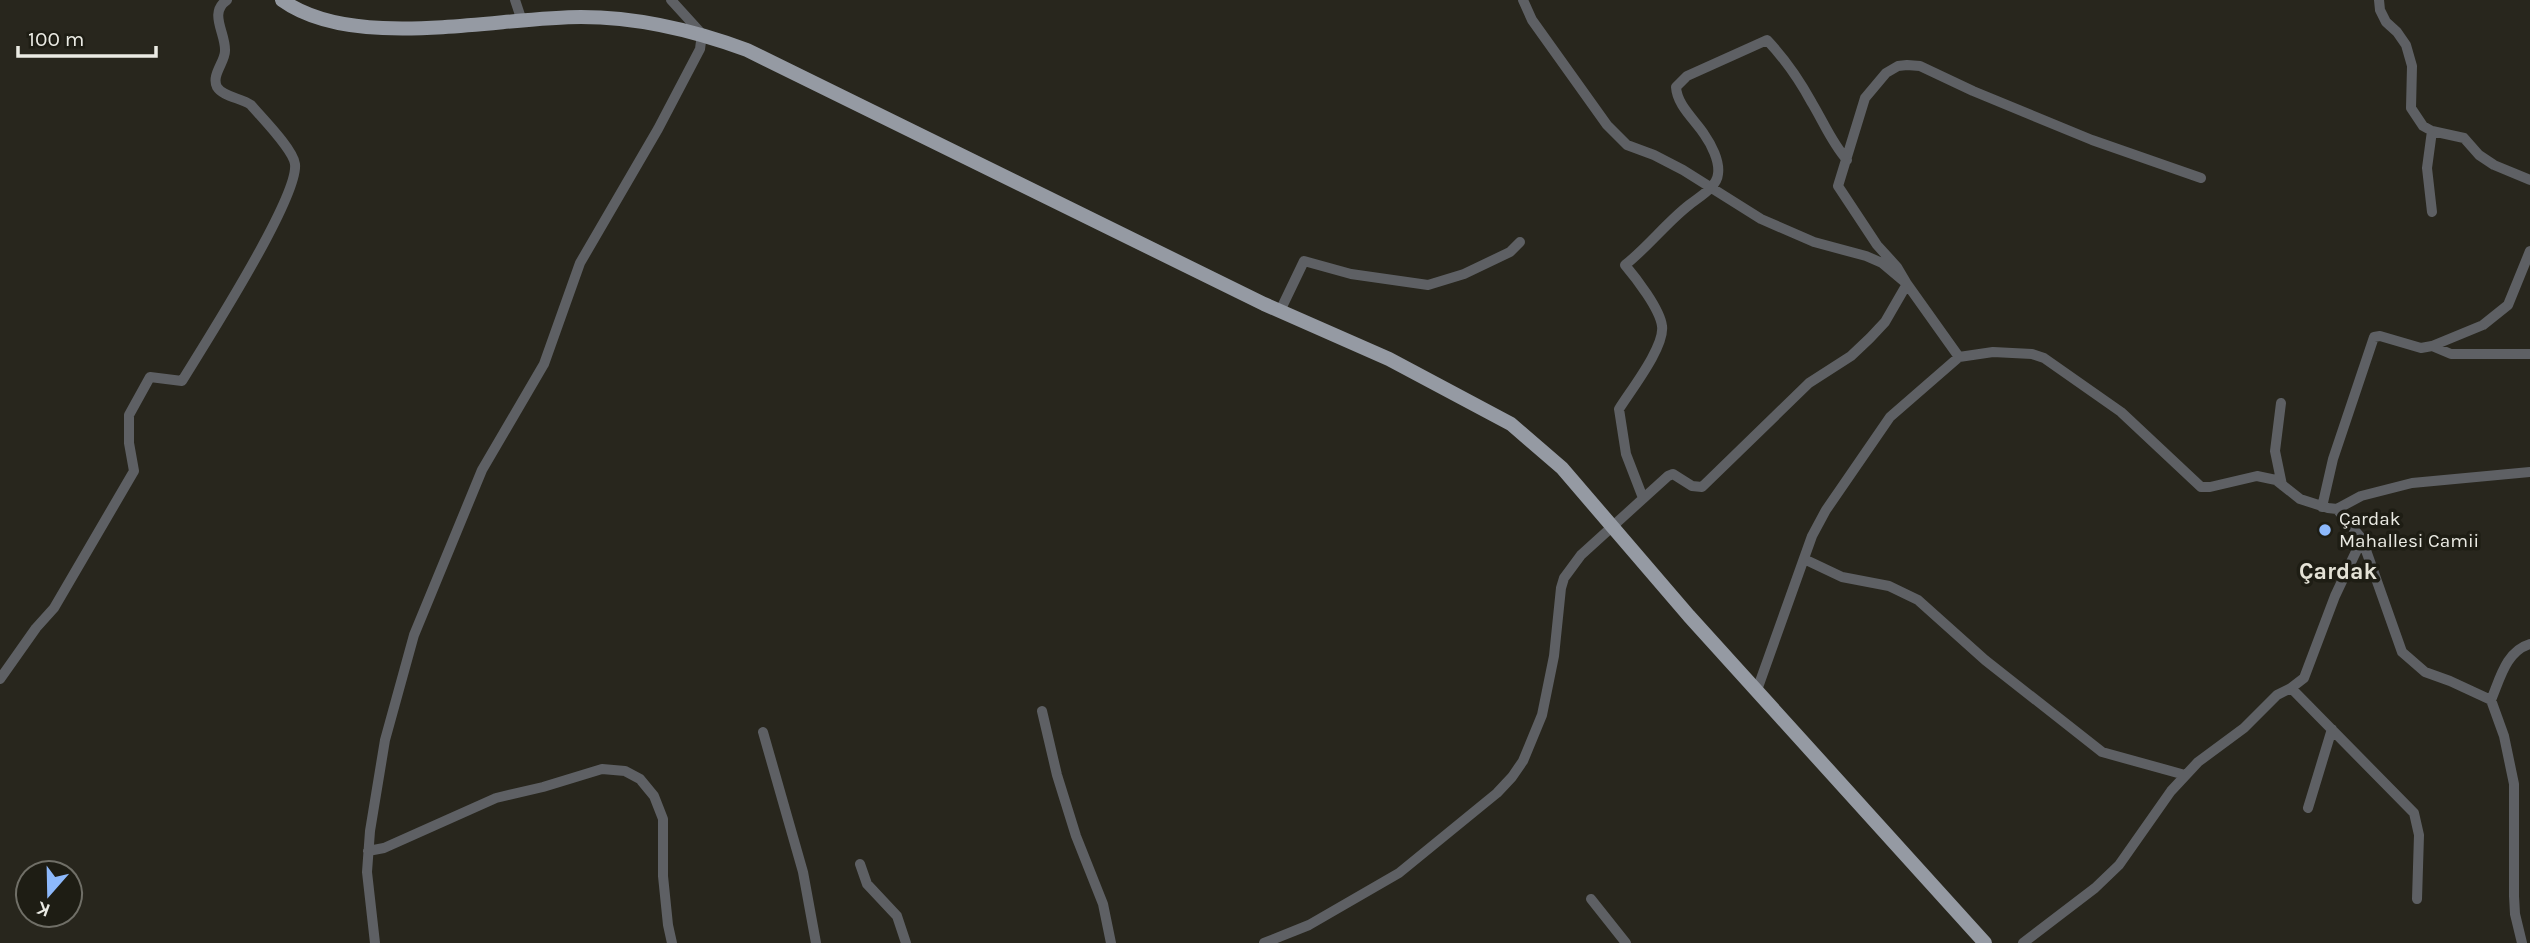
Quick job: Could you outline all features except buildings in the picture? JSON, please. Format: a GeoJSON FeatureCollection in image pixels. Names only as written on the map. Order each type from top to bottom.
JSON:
{"type":"FeatureCollection","features":[{"type":"Feature","properties":{"kind":"main road"},"geometry":{"type":"LineString","coordinates":[[282,0],[316,18],[352,26],[428,27],[580,17],[644,21],[702,34],[747,50],[1280,311],[1389,359],[1511,424],[1562,468],[1985,943]]}},
{"type":"Feature","properties":{"kind":"street"},"geometry":{"type":"LineString","coordinates":[[0,679],[36,628],[54,608],[134,471],[129,443],[129,415],[150,377],[182,381],[248,271],[295,176],[293,156],[251,105],[243,99],[223,93],[218,87],[216,79],[226,50],[218,12],[220,5],[227,0]]}},
{"type":"Feature","properties":{"kind":"street"},"geometry":{"type":"LineString","coordinates":[[515,0],[522,21]]}},
{"type":"Feature","properties":{"kind":"street"},"geometry":{"type":"LineString","coordinates":[[375,943],[367,872],[368,851],[380,765],[414,635],[467,504],[500,436],[544,364],[580,263],[658,129],[700,49],[702,34],[671,0]]}},
{"type":"Feature","properties":{"kind":"street"},"geometry":{"type":"LineString","coordinates":[[1523,0],[1532,20],[1607,125],[1627,145],[1654,155],[1761,219],[1814,242],[1882,263],[1908,284]]}},
{"type":"Feature","properties":{"kind":"street"},"geometry":{"type":"LineString","coordinates":[[2379,0],[2386,22],[2406,45],[2412,75],[2411,108],[2423,126],[2432,131],[2464,138],[2479,155],[2494,165],[2530,180]]}},
{"type":"Feature","properties":{"kind":"street"},"geometry":{"type":"LineString","coordinates":[[1643,498],[1626,454],[1619,409],[1657,350],[1662,326],[1645,289],[1625,265],[1678,213],[1711,188],[1718,177],[1718,163],[1705,136],[1676,96],[1676,87],[1687,76],[1767,40],[1812,103],[1835,146],[1847,160]]}},
{"type":"Feature","properties":{"kind":"street"},"geometry":{"type":"LineString","coordinates":[[1959,357],[1897,267],[1877,245],[1838,186],[1865,99],[1886,73],[1898,66],[1920,66],[1973,92],[2092,140],[2201,178]]}},
{"type":"Feature","properties":{"kind":"street"},"geometry":{"type":"LineString","coordinates":[[2432,131],[2427,168],[2432,212]]}},
{"type":"Feature","properties":{"kind":"street"},"geometry":{"type":"LineString","coordinates":[[1280,311],[1304,261],[1351,274],[1428,285],[1465,274],[1510,252],[1520,242]]}},
{"type":"Feature","properties":{"kind":"street"},"geometry":{"type":"LineString","coordinates":[[2322,507],[2333,458],[2374,337],[2380,336],[2421,348],[2483,325],[2503,311],[2530,251]]}},
{"type":"Feature","properties":{"kind":"street"},"geometry":{"type":"LineString","coordinates":[[1264,943],[1309,925],[1399,873],[1497,793],[1523,761],[1542,715],[1554,656],[1564,578],[1581,555],[1668,476],[1673,474],[1692,486],[1703,487],[1810,383],[1851,356],[1870,338],[1885,322],[1908,284]]}},
{"type":"Feature","properties":{"kind":"street"},"geometry":{"type":"LineString","coordinates":[[2432,346],[2451,354],[2530,354]]}},
{"type":"Feature","properties":{"kind":"street"},"geometry":{"type":"LineString","coordinates":[[1757,690],[1804,558],[1826,510],[1891,416],[1959,357],[1993,352],[2024,353],[2044,358],[2121,412],[2201,487],[2257,476],[2276,480],[2300,499],[2337,509],[2361,496],[2412,483],[2530,472]]}},
{"type":"Feature","properties":{"kind":"street"},"geometry":{"type":"LineString","coordinates":[[2281,403],[2275,451],[2282,485]]}},
{"type":"Feature","properties":{"kind":"street"},"geometry":{"type":"LineString","coordinates":[[2337,509],[2362,539],[2402,652],[2425,672],[2491,700]]}},
{"type":"Feature","properties":{"kind":"street"},"geometry":{"type":"LineString","coordinates":[[2023,943],[2095,888],[2119,865],[2171,791],[2198,762],[2244,728],[2277,695],[2304,678],[2335,596],[2362,539]]}},
{"type":"Feature","properties":{"kind":"street"},"geometry":{"type":"LineString","coordinates":[[1804,558],[1842,577],[1889,586],[1918,600],[1985,660],[2102,752],[2185,775]]}},
{"type":"Feature","properties":{"kind":"street"},"geometry":{"type":"LineString","coordinates":[[2522,943],[2514,896],[2514,785],[2504,736],[2491,700],[2509,659],[2520,647],[2530,644]]}},
{"type":"Feature","properties":{"kind":"street"},"geometry":{"type":"LineString","coordinates":[[2291,688],[2417,818],[2417,900]]}},
{"type":"Feature","properties":{"kind":"street"},"geometry":{"type":"LineString","coordinates":[[1042,711],[1057,775],[1076,836],[1103,904],[1111,943]]}},
{"type":"Feature","properties":{"kind":"street"},"geometry":{"type":"LineString","coordinates":[[2308,808],[2332,729]]}},
{"type":"Feature","properties":{"kind":"street"},"geometry":{"type":"LineString","coordinates":[[763,732],[803,873],[816,943]]}},
{"type":"Feature","properties":{"kind":"street"},"geometry":{"type":"LineString","coordinates":[[368,851],[384,848],[496,798],[543,788],[602,769],[625,771],[640,779],[654,796],[663,820],[663,876],[672,943]]}},
{"type":"Feature","properties":{"kind":"street"},"geometry":{"type":"LineString","coordinates":[[860,864],[867,884],[897,916],[906,943]]}},
{"type":"Feature","properties":{"kind":"street"},"geometry":{"type":"LineString","coordinates":[[1591,899],[1626,943]]}},
{"type":"Feature","properties":{"kind":"place","name":"Çardak Mahallesi Camii"},"geometry":{"type":"Point","coordinates":[2325,530]}},
{"type":"Feature","properties":{"kind":"district","name":"Çardak"},"geometry":{"type":"Point","coordinates":[2338,571]}}]}
